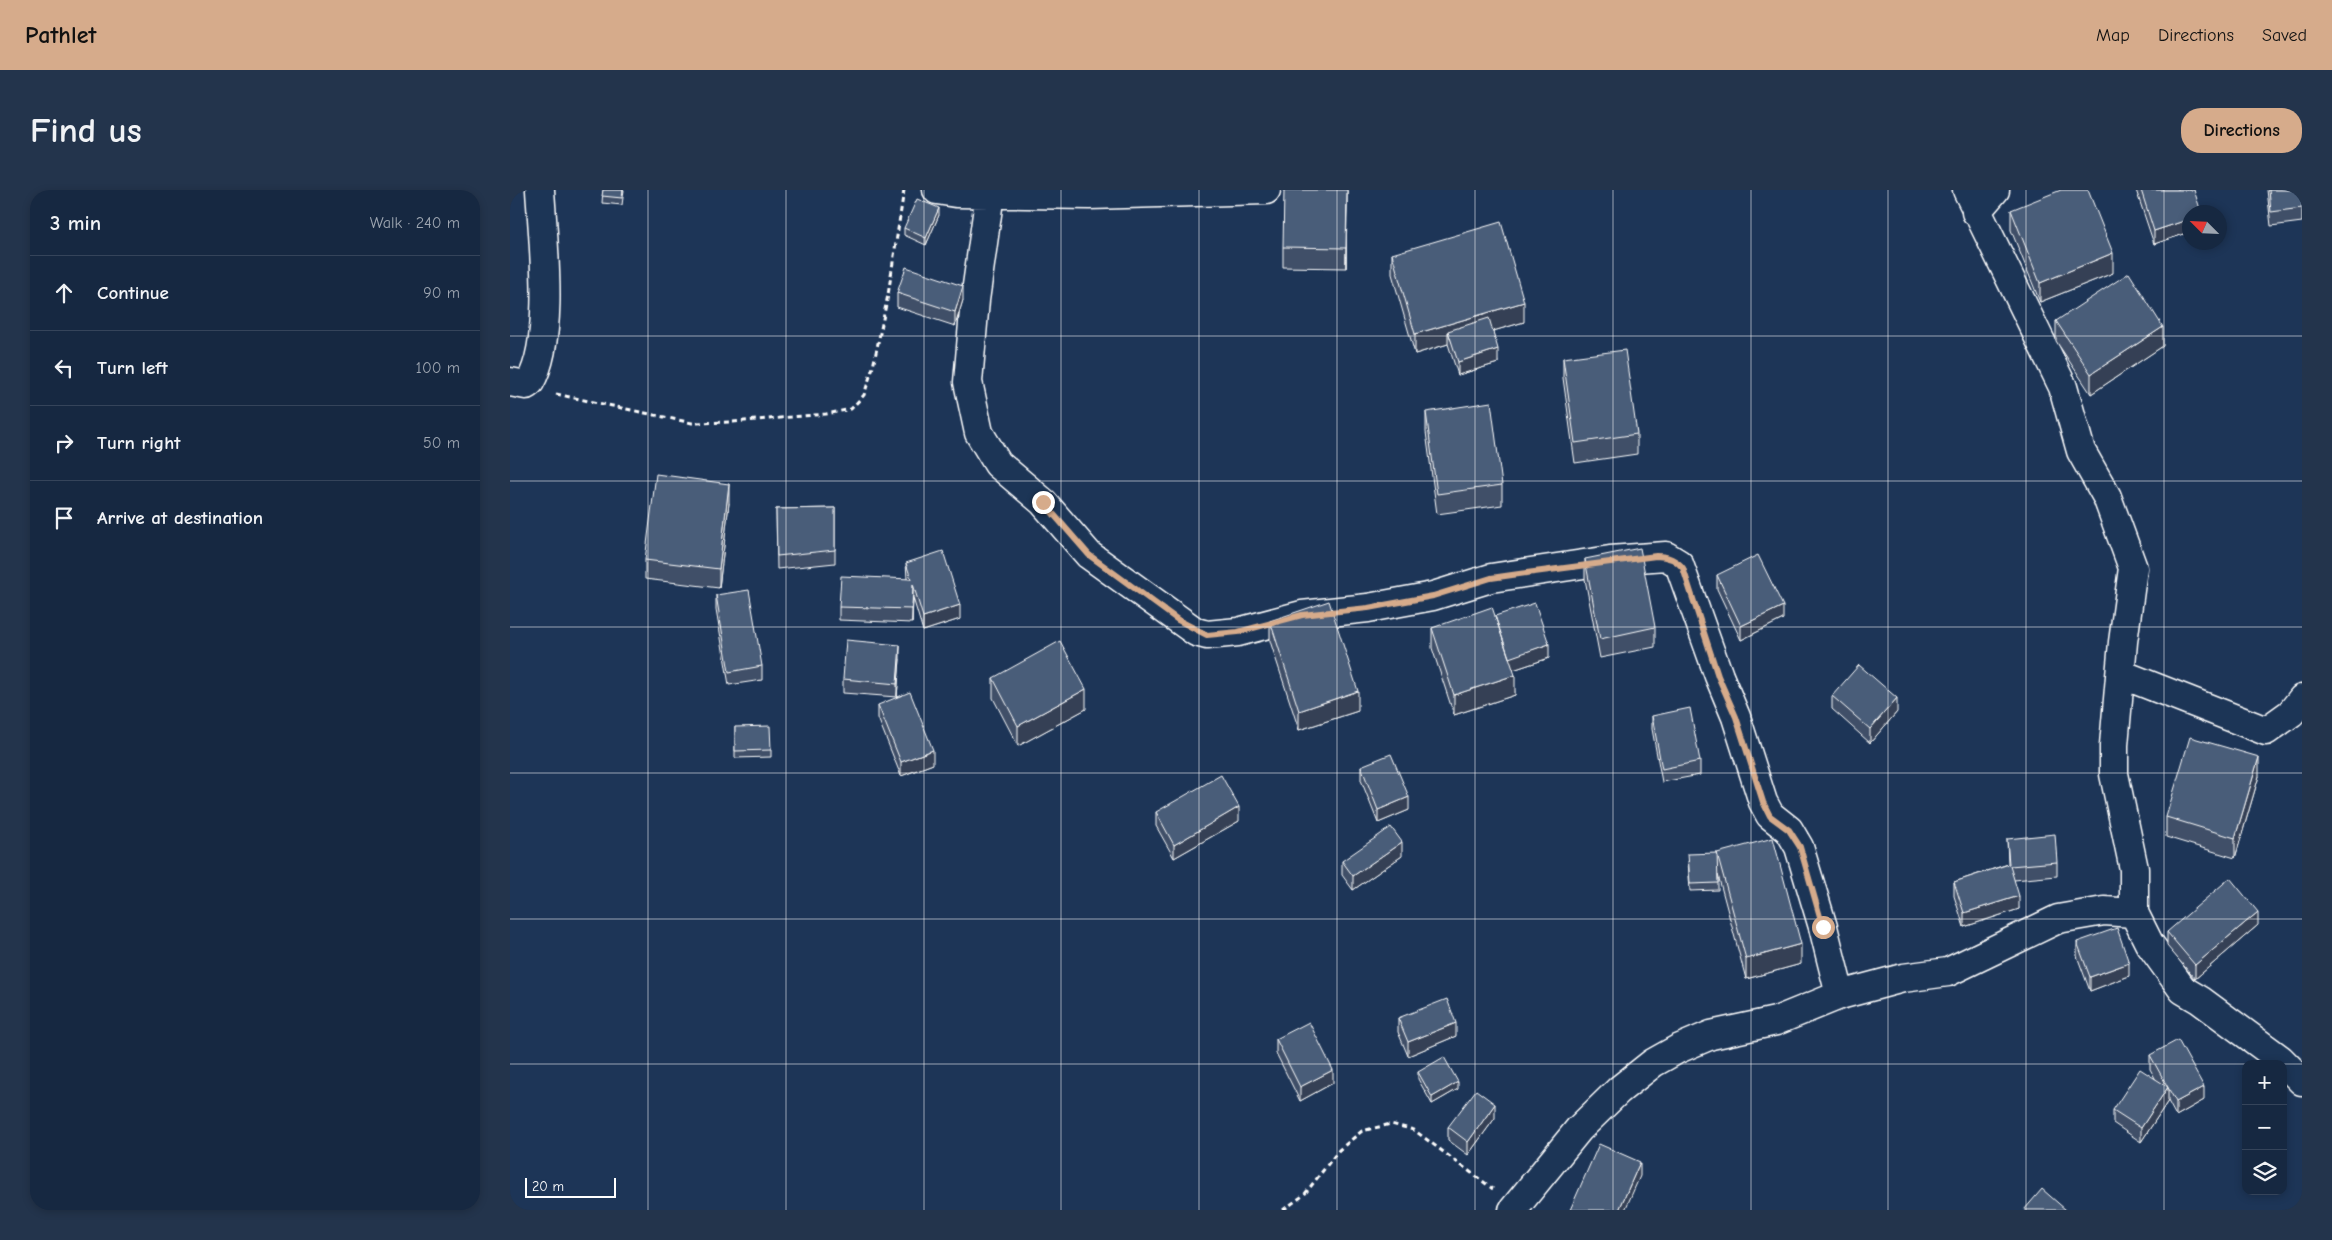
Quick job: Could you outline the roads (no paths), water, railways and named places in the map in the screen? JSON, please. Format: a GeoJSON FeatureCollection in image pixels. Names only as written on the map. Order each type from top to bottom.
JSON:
{"type":"FeatureCollection","features":[{"type":"Feature","properties":{"kind":"street"},"geometry":{"type":"LineString","coordinates":[[518,383],[532,378],[540,351],[546,307],[540,190]]}},
{"type":"Feature","properties":{"kind":"street"},"geometry":{"type":"LineString","coordinates":[[937,190],[956,193],[1089,195],[1266,190]]}},
{"type":"Feature","properties":{"kind":"street"},"geometry":{"type":"LineString","coordinates":[[1995,190],[1971,201],[2063,388],[2081,451],[2107,497],[2133,568],[2116,714],[2114,774],[2134,869],[2134,913],[2149,943],[2183,990],[2200,1000],[2280,1059],[2302,1082]]}},
{"type":"Feature","properties":{"kind":"street"},"geometry":{"type":"LineString","coordinates":[[990,193],[975,300],[968,382],[979,433],[998,464],[1043,502],[1089,555],[1196,632],[1207,635],[1238,632],[1302,615],[1368,608],[1433,596],[1491,578],[1610,560],[1666,556],[1679,564],[1718,676],[1736,717],[1763,802],[1770,816],[1789,830],[1800,847],[1840,995]]}},
{"type":"Feature","properties":{"kind":"street"},"geometry":{"type":"LineString","coordinates":[[2121,674],[2266,731],[2291,713],[2302,699]]}},
{"type":"Feature","properties":{"kind":"street"},"geometry":{"type":"LineString","coordinates":[[1514,1209],[1579,1129],[1619,1090],[1653,1063],[1678,1048],[1711,1035],[1776,1021],[1840,995],[1903,978],[1948,972],[2058,919],[2104,911],[2134,913]]}}]}
